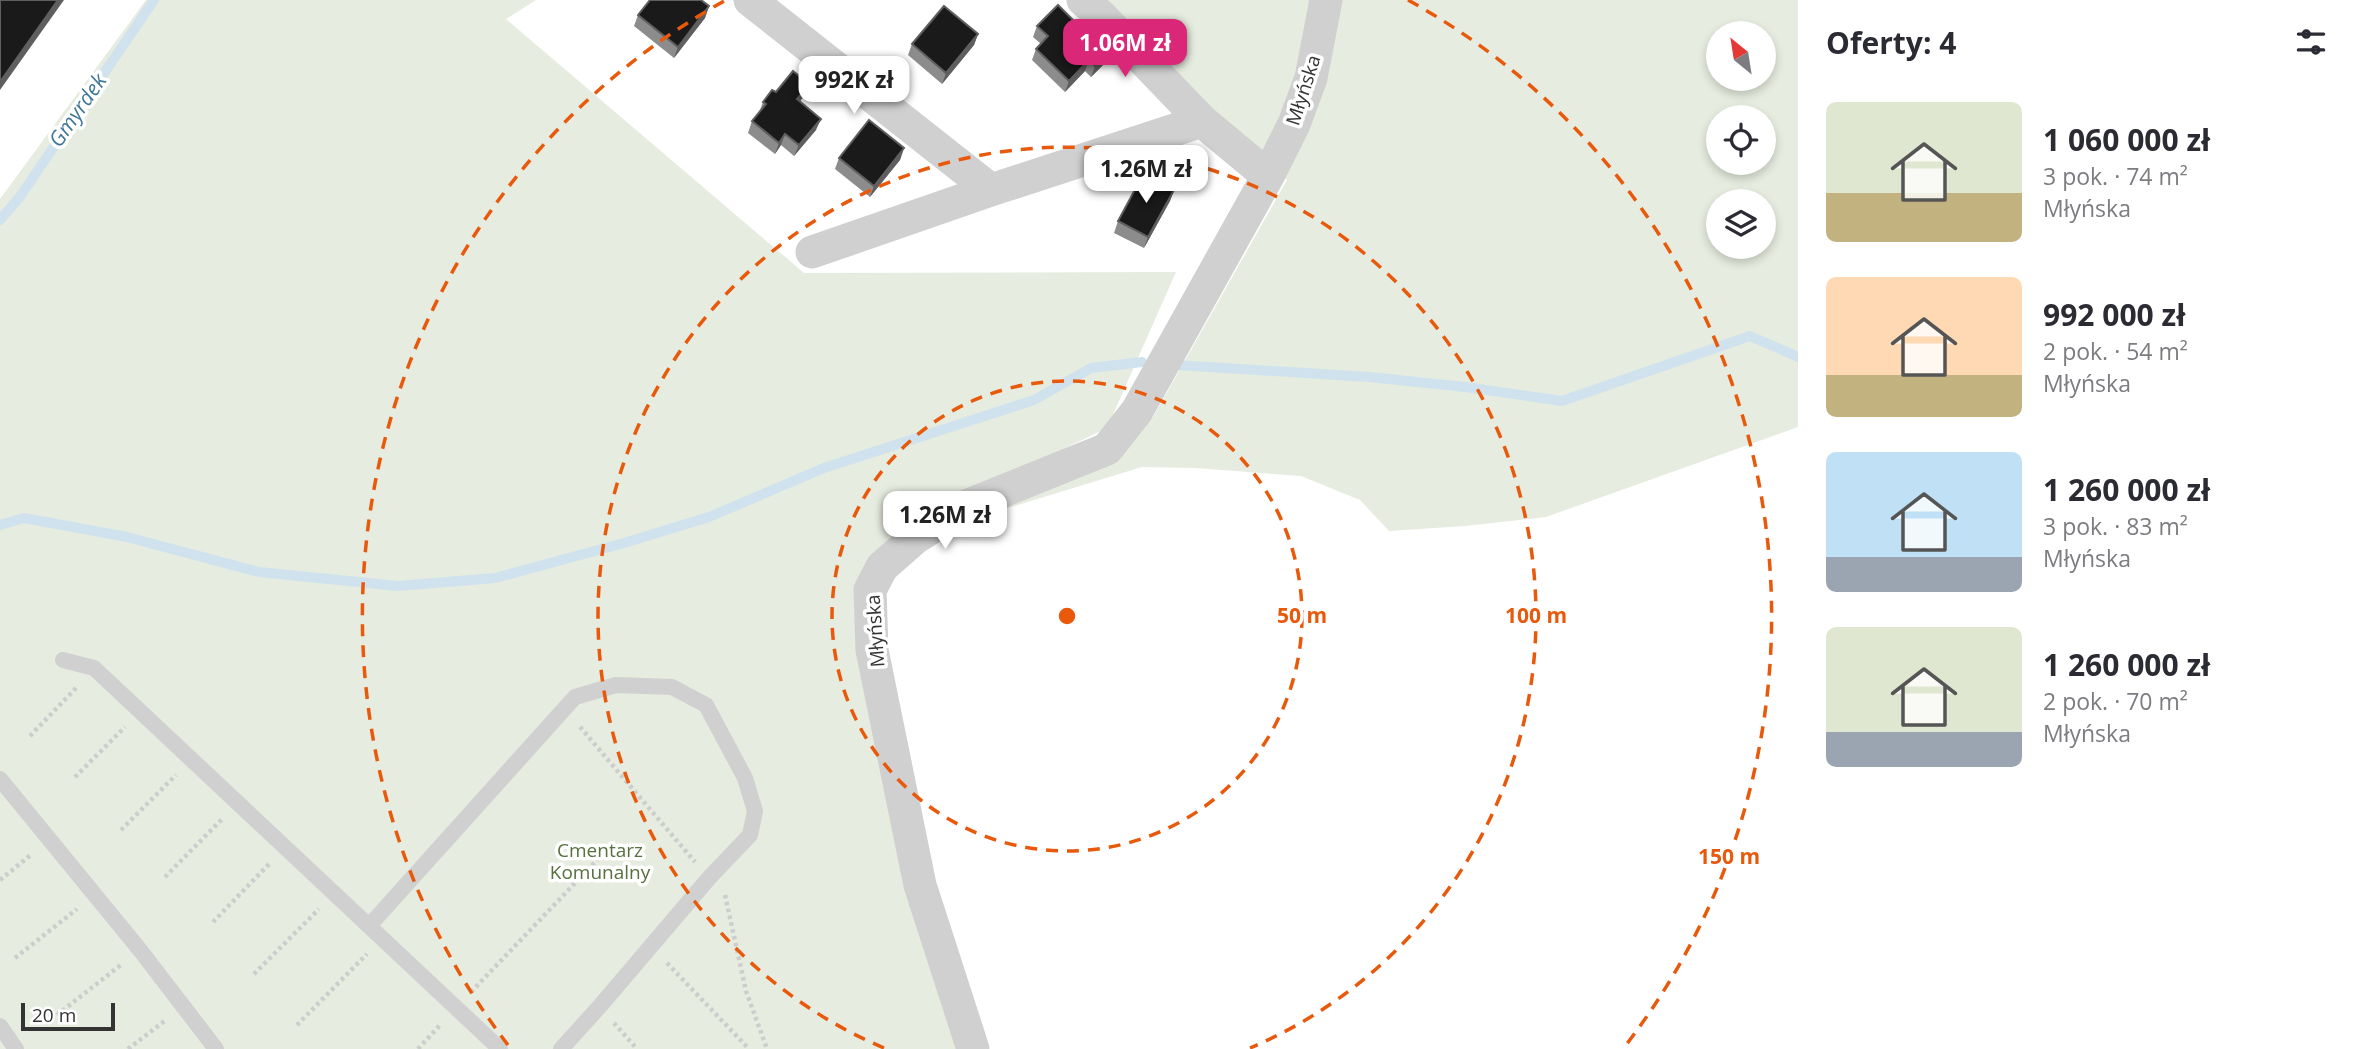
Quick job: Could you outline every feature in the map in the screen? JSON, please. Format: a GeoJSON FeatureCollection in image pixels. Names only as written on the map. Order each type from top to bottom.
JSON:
{"type":"FeatureCollection","features":[{"type":"Feature","properties":{"kind":"street"},"geometry":{"type":"LineString","coordinates":[[750,0],[991,190]]}},
{"type":"Feature","properties":{"kind":"street"},"geometry":{"type":"LineString","coordinates":[[1083,0],[1202,121],[1268,176]]}},
{"type":"Feature","properties":{"kind":"street","name":"Młyńska"},"geometry":{"type":"LineString","coordinates":[[973,1049],[920,885],[872,650],[870,590],[882,567],[915,538],[966,506],[1107,449],[1137,411],[1268,176],[1294,124],[1311,78],[1326,0]]}},
{"type":"Feature","properties":{"kind":"street"},"geometry":{"type":"LineString","coordinates":[[812,252],[1202,121]]}},
{"type":"Feature","properties":{"kind":"lane"},"geometry":{"type":"LineString","coordinates":[[63,660],[94,668],[500,1049]]}},
{"type":"Feature","properties":{"kind":"lane"},"geometry":{"type":"LineString","coordinates":[[369,926],[575,697],[616,685],[672,687],[706,705],[746,778],[755,811],[750,835],[561,1049]]}},
{"type":"Feature","properties":{"kind":"lane"},"geometry":{"type":"LineString","coordinates":[[0,779],[140,950],[216,1049]]}},
{"type":"Feature","properties":{"kind":"lane"},"geometry":{"type":"LineString","coordinates":[[0,1026],[16,1049]]}},
{"type":"Feature","properties":{"kind":"path"},"geometry":{"type":"LineString","coordinates":[[30,736],[94,668]]}},
{"type":"Feature","properties":{"kind":"path"},"geometry":{"type":"LineString","coordinates":[[564,709],[714,873],[746,991],[767,1049]]}},
{"type":"Feature","properties":{"kind":"path"},"geometry":{"type":"LineString","coordinates":[[75,777],[140,712]]}},
{"type":"Feature","properties":{"kind":"path"},"geometry":{"type":"LineString","coordinates":[[121,830],[191,759]]}},
{"type":"Feature","properties":{"kind":"path"},"geometry":{"type":"LineString","coordinates":[[165,877],[238,803]]}},
{"type":"Feature","properties":{"kind":"path"},"geometry":{"type":"LineString","coordinates":[[0,880],[50,840]]}},
{"type":"Feature","properties":{"kind":"path"},"geometry":{"type":"LineString","coordinates":[[213,922],[285,847]]}},
{"type":"Feature","properties":{"kind":"path"},"geometry":{"type":"LineString","coordinates":[[418,1049],[598,859]]}},
{"type":"Feature","properties":{"kind":"path"},"geometry":{"type":"LineString","coordinates":[[254,974],[335,894]]}},
{"type":"Feature","properties":{"kind":"path"},"geometry":{"type":"LineString","coordinates":[[15,958],[95,895]]}},
{"type":"Feature","properties":{"kind":"path"},"geometry":{"type":"LineString","coordinates":[[297,1025],[383,939]]}},
{"type":"Feature","properties":{"kind":"path"},"geometry":{"type":"LineString","coordinates":[[651,946],[749,1049]]}},
{"type":"Feature","properties":{"kind":"path"},"geometry":{"type":"LineString","coordinates":[[57,1015],[140,950]]}},
{"type":"Feature","properties":{"kind":"path"},"geometry":{"type":"LineString","coordinates":[[128,1049],[183,1006]]}},
{"type":"Feature","properties":{"kind":"path"},"geometry":{"type":"LineString","coordinates":[[600,1006],[638,1049]]}},
{"type":"Feature","properties":{"kind":"green space","name":"Cmentarz Komunalny"},"geometry":{"type":"Polygon","coordinates":[[[146,0],[536,0],[506,19],[804,273],[1176,272],[1107,428],[1009,475],[895,568],[882,601],[883,644],[961,1049],[0,1049],[0,199],[146,0]]]}},
{"type":"Feature","properties":{"kind":"green space"},"geometry":{"type":"Polygon","coordinates":[[[1107,0],[1798,0],[1798,427],[1546,517],[1465,526],[1389,531],[1360,500],[1301,476],[1195,468],[1142,467],[985,515],[1121,442],[1153,417],[1287,180],[1195,97],[1107,0]]]}},
{"type":"Feature","properties":{"kind":"building"},"geometry":{"type":"Polygon","coordinates":[[[0,0],[58,0],[0,82],[0,0]]]}},
{"type":"Feature","properties":{"kind":"building"},"geometry":{"type":"Polygon","coordinates":[[[650,0],[701,0],[709,6],[678,47],[638,15],[650,0]]]}},
{"type":"Feature","properties":{"kind":"building"},"geometry":{"type":"Polygon","coordinates":[[[1058,5],[1107,54],[1095,66],[1089,60],[1069,81],[1036,49],[1048,36],[1037,26],[1058,5]]]}},
{"type":"Feature","properties":{"kind":"building"},"geometry":{"type":"Polygon","coordinates":[[[944,6],[978,34],[946,73],[912,44],[944,6]]]}},
{"type":"Feature","properties":{"kind":"building"},"geometry":{"type":"Polygon","coordinates":[[[793,71],[809,84],[797,99],[821,119],[799,145],[785,134],[779,143],[752,121],[766,104],[763,102],[772,90],[776,92],[793,71]]]}},
{"type":"Feature","properties":{"kind":"building"},"geometry":{"type":"Polygon","coordinates":[[[869,120],[904,148],[874,186],[839,158],[869,120]]]}},
{"type":"Feature","properties":{"kind":"building"},"geometry":{"type":"Polygon","coordinates":[[[1144,173],[1174,190],[1148,237],[1118,221],[1144,173]]]}},
{"type":"Feature","properties":{"kind":"waterway","name":"Gmyrdek"},"geometry":{"type":"LineString","coordinates":[[0,220],[19,198],[154,0]]}},
{"type":"Feature","properties":{"kind":"waterway"},"geometry":{"type":"LineString","coordinates":[[1176,365],[1369,377],[1562,401],[1750,336],[1798,357]]}},
{"type":"Feature","properties":{"kind":"waterway"},"geometry":{"type":"LineString","coordinates":[[0,525],[24,518],[127,537],[259,572],[398,586],[495,578],[709,517],[824,468],[1034,400],[1091,368],[1142,362]]}}]}
